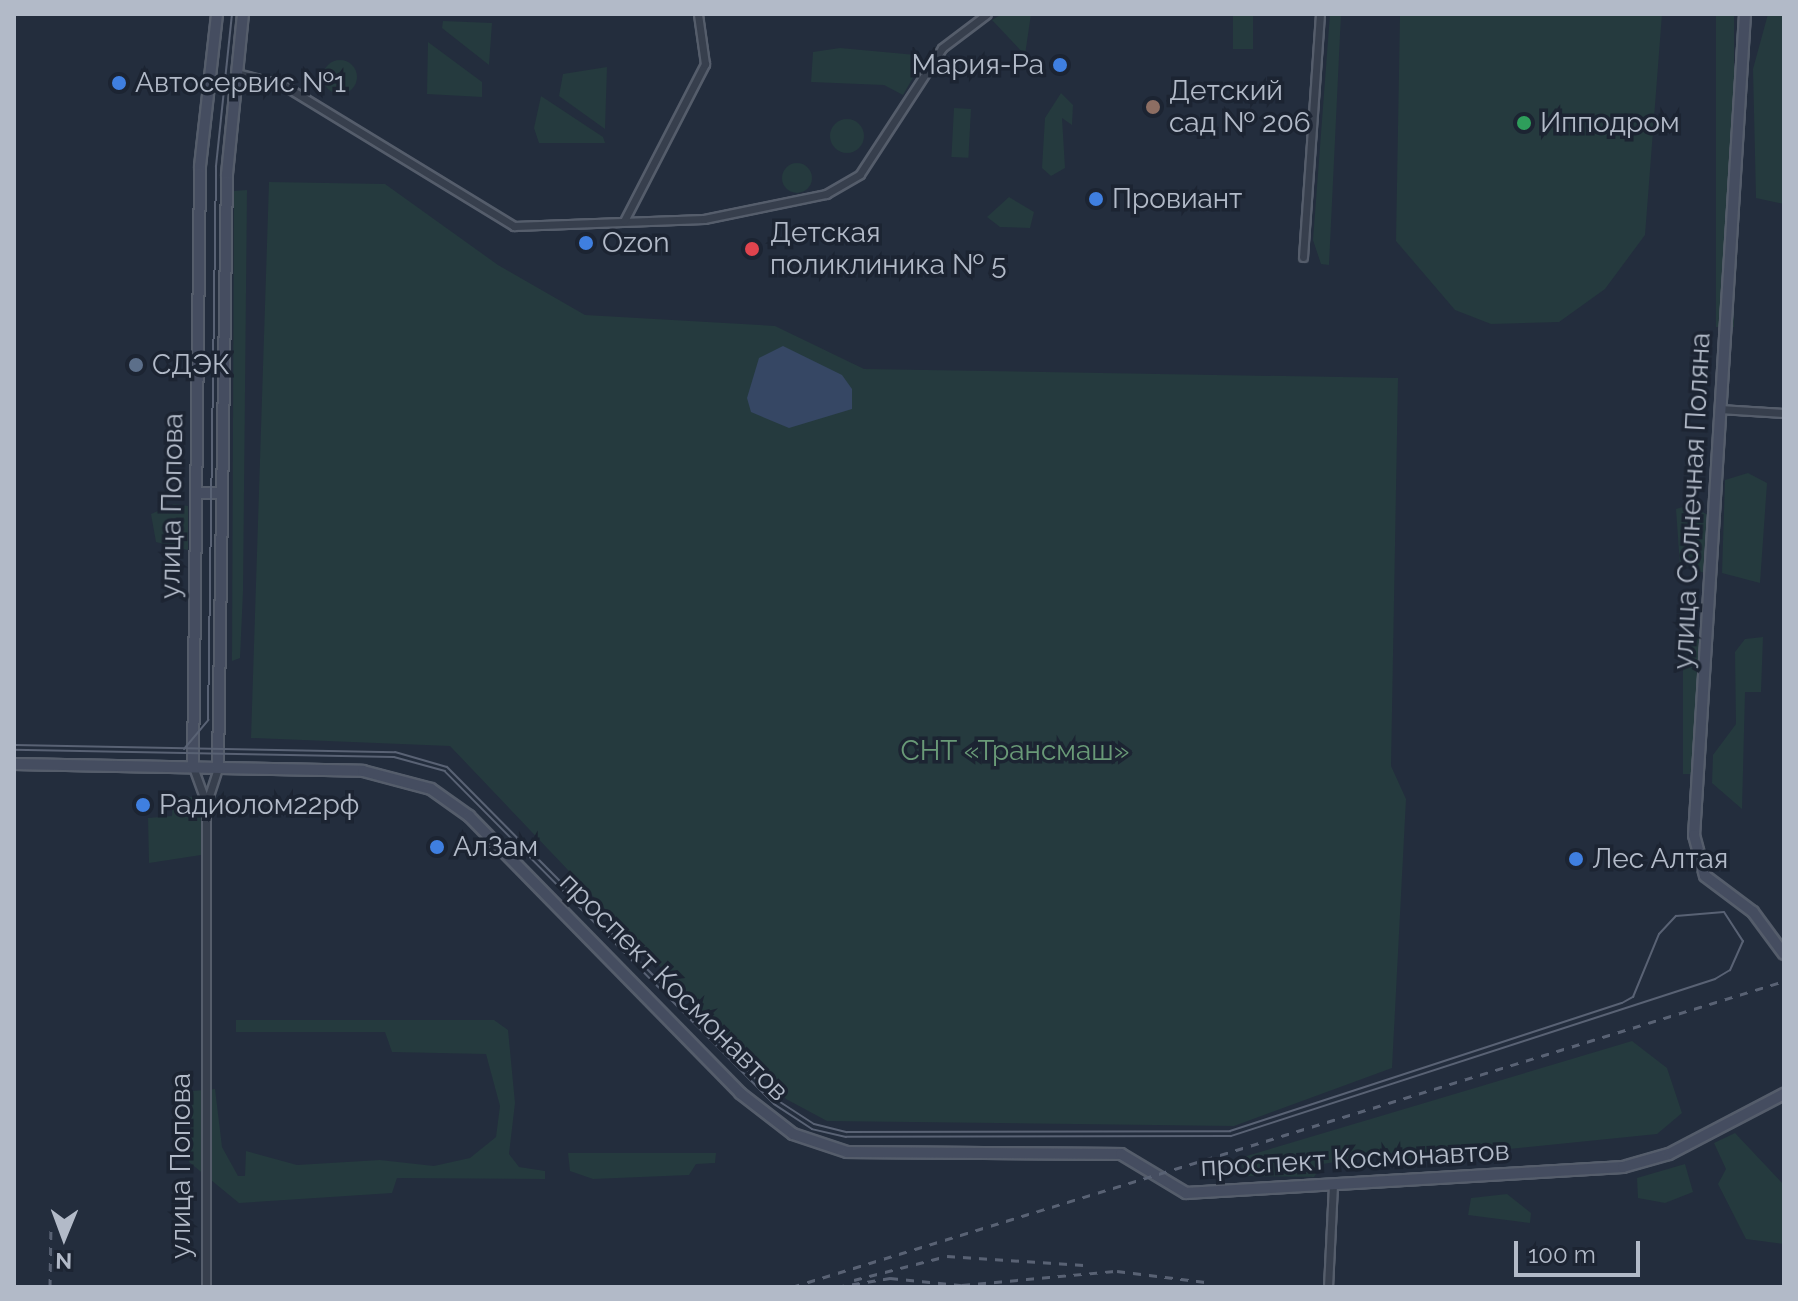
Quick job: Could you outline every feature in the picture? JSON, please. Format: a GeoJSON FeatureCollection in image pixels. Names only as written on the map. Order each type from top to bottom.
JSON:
{"type":"FeatureCollection","features":[{"type":"Feature","properties":{"kind":"main road","name":"улица Попова"},"geometry":{"type":"LineString","coordinates":[[193,767],[200,166],[217,14]]}},
{"type":"Feature","properties":{"kind":"main road","name":"улица Попова"},"geometry":{"type":"LineString","coordinates":[[218,767],[222,493],[235,72],[243,14]]}},
{"type":"Feature","properties":{"kind":"main road","name":"улица Солнечная Поляна"},"geometry":{"type":"LineString","coordinates":[[1745,14],[1717,409],[1695,850],[1705,876],[1753,912],[1784,954]]}},
{"type":"Feature","properties":{"kind":"main road"},"geometry":{"type":"LineString","coordinates":[[196,493],[222,493]]}},
{"type":"Feature","properties":{"kind":"main road","name":"проспект Космонавтов"},"geometry":{"type":"LineString","coordinates":[[14,764],[378,773],[448,798],[740,1093],[811,1143],[870,1154],[1121,1154],[1186,1193],[1623,1167],[1669,1154],[1784,1094]]}},
{"type":"Feature","properties":{"kind":"street"},"geometry":{"type":"LineString","coordinates":[[624,221],[705,64],[698,14]]}},
{"type":"Feature","properties":{"kind":"street"},"geometry":{"type":"LineString","coordinates":[[235,72],[283,85],[497,220],[530,227],[704,219],[826,194],[879,154],[942,48],[987,14]]}},
{"type":"Feature","properties":{"kind":"street"},"geometry":{"type":"LineString","coordinates":[[1303,257],[1320,14]]}},
{"type":"Feature","properties":{"kind":"street"},"geometry":{"type":"LineString","coordinates":[[1717,409],[1784,413]]}},
{"type":"Feature","properties":{"kind":"street","name":"улица Попова"},"geometry":{"type":"LineString","coordinates":[[193,767],[206,805]]}},
{"type":"Feature","properties":{"kind":"street","name":"улица Попова"},"geometry":{"type":"LineString","coordinates":[[206,1287],[206,805],[218,767]]}},
{"type":"Feature","properties":{"kind":"street"},"geometry":{"type":"LineString","coordinates":[[1328,1287],[1333,1183]]}},
{"type":"Feature","properties":{"kind":"green space"},"geometry":{"type":"Polygon","coordinates":[[[1002,14],[1031,14],[1025,55],[992,20],[1002,14]]]}},
{"type":"Feature","properties":{"kind":"green space"},"geometry":{"type":"Polygon","coordinates":[[[1233,14],[1253,14],[1253,49],[1233,49],[1233,14]]]}},
{"type":"Feature","properties":{"kind":"green space"},"geometry":{"type":"Polygon","coordinates":[[[1330,14],[1341,14],[1329,265],[1321,264],[1313,240],[1330,14]]]}},
{"type":"Feature","properties":{"kind":"green space","name":"Ипподром"},"geometry":{"type":"Polygon","coordinates":[[[1400,14],[1662,14],[1645,235],[1605,289],[1559,322],[1491,324],[1455,310],[1396,241],[1400,14]]]}},
{"type":"Feature","properties":{"kind":"green space"},"geometry":{"type":"Polygon","coordinates":[[[1716,14],[1734,14],[1734,327],[1716,327],[1716,14]]]}},
{"type":"Feature","properties":{"kind":"green space"},"geometry":{"type":"Polygon","coordinates":[[[1768,14],[1784,14],[1784,204],[1756,198],[1753,69],[1768,14]]]}},
{"type":"Feature","properties":{"kind":"green space"},"geometry":{"type":"Polygon","coordinates":[[[443,21],[492,23],[489,65],[442,28],[443,21]]]}},
{"type":"Feature","properties":{"kind":"green space"},"geometry":{"type":"Polygon","coordinates":[[[428,42],[482,82],[482,97],[427,94],[428,42]]]}},
{"type":"Feature","properties":{"kind":"green space"},"geometry":{"type":"Polygon","coordinates":[[[840,48],[916,55],[923,60],[903,95],[884,85],[811,82],[813,52],[840,48]]]}},
{"type":"Feature","properties":{"kind":"green space"},"geometry":{"type":"Polygon","coordinates":[[[340,60],[352,65],[357,77],[352,89],[340,94],[328,89],[323,77],[328,65],[340,60]]]}},
{"type":"Feature","properties":{"kind":"green space"},"geometry":{"type":"Polygon","coordinates":[[[607,67],[605,129],[559,96],[563,74],[607,67]]]}},
{"type":"Feature","properties":{"kind":"green space"},"geometry":{"type":"Polygon","coordinates":[[[1061,93],[1073,105],[1072,125],[1062,118],[1065,168],[1051,176],[1042,168],[1045,118],[1061,93]]]}},
{"type":"Feature","properties":{"kind":"green space"},"geometry":{"type":"Polygon","coordinates":[[[541,96],[603,137],[605,143],[539,143],[534,128],[541,96]]]}},
{"type":"Feature","properties":{"kind":"green space"},"geometry":{"type":"Polygon","coordinates":[[[954,108],[971,109],[968,158],[951,157],[954,108]]]}},
{"type":"Feature","properties":{"kind":"green space"},"geometry":{"type":"Polygon","coordinates":[[[847,119],[859,124],[864,136],[859,148],[847,153],[835,148],[830,136],[835,124],[847,119]]]}},
{"type":"Feature","properties":{"kind":"green space"},"geometry":{"type":"Polygon","coordinates":[[[797,163],[807,168],[812,178],[807,188],[797,193],[787,188],[782,178],[787,168],[797,163]]]}},
{"type":"Feature","properties":{"kind":"green space","name":"СНТ «Трансмаш»"},"geometry":{"type":"Polygon","coordinates":[[[269,182],[385,184],[498,265],[585,315],[775,326],[864,369],[1398,378],[1391,766],[1406,799],[1392,1068],[1234,1126],[827,1121],[786,1099],[450,746],[251,738],[269,182]]]}},
{"type":"Feature","properties":{"kind":"green space"},"geometry":{"type":"Polygon","coordinates":[[[247,190],[243,591],[240,658],[232,661],[234,191],[247,190]]]}},
{"type":"Feature","properties":{"kind":"green space"},"geometry":{"type":"Polygon","coordinates":[[[1009,197],[1034,212],[1030,228],[1000,227],[987,217],[1009,197]]]}},
{"type":"Feature","properties":{"kind":"green space"},"geometry":{"type":"Polygon","coordinates":[[[1748,473],[1767,483],[1760,583],[1722,573],[1725,480],[1748,473]]]}},
{"type":"Feature","properties":{"kind":"green space"},"geometry":{"type":"Polygon","coordinates":[[[174,504],[188,506],[188,550],[156,542],[151,514],[174,504]]]}},
{"type":"Feature","properties":{"kind":"green space"},"geometry":{"type":"Polygon","coordinates":[[[1689,505],[1708,515],[1705,573],[1680,566],[1676,509],[1689,505]]]}},
{"type":"Feature","properties":{"kind":"green space"},"geometry":{"type":"Polygon","coordinates":[[[1683,636],[1704,636],[1704,774],[1683,774],[1683,636]]]}},
{"type":"Feature","properties":{"kind":"green space"},"geometry":{"type":"Polygon","coordinates":[[[1763,637],[1761,692],[1745,692],[1742,809],[1712,783],[1713,755],[1736,724],[1735,652],[1745,639],[1763,637]]]}},
{"type":"Feature","properties":{"kind":"green space"},"geometry":{"type":"Polygon","coordinates":[[[173,795],[201,798],[201,855],[149,863],[148,818],[172,816],[173,795]]]}},
{"type":"Feature","properties":{"kind":"green space"},"geometry":{"type":"Polygon","coordinates":[[[236,1020],[494,1020],[508,1030],[515,1103],[509,1154],[519,1167],[545,1171],[545,1179],[397,1178],[392,1193],[239,1203],[189,1162],[193,1091],[215,1089],[222,1147],[238,1176],[245,1176],[246,1151],[297,1165],[380,1160],[434,1166],[470,1158],[496,1137],[500,1106],[486,1054],[392,1052],[385,1032],[236,1032],[236,1020]]]}},
{"type":"Feature","properties":{"kind":"green space"},"geometry":{"type":"Polygon","coordinates":[[[1632,1041],[1667,1068],[1682,1113],[1657,1134],[1410,1159],[1390,1153],[1323,1164],[1314,1177],[1245,1176],[1240,1158],[1632,1041]]]}},
{"type":"Feature","properties":{"kind":"green space"},"geometry":{"type":"Polygon","coordinates":[[[1735,1133],[1784,1185],[1784,1244],[1746,1239],[1718,1184],[1726,1169],[1714,1143],[1735,1133]]]}},
{"type":"Feature","properties":{"kind":"green space"},"geometry":{"type":"Polygon","coordinates":[[[568,1153],[716,1153],[715,1163],[696,1164],[689,1175],[593,1179],[570,1171],[568,1153]]]}},
{"type":"Feature","properties":{"kind":"green space"},"geometry":{"type":"Polygon","coordinates":[[[1685,1164],[1693,1192],[1665,1203],[1638,1198],[1637,1178],[1685,1164]]]}},
{"type":"Feature","properties":{"kind":"green space"},"geometry":{"type":"Polygon","coordinates":[[[1507,1194],[1531,1213],[1530,1223],[1468,1215],[1471,1198],[1507,1194]]]}},
{"type":"Feature","properties":{"kind":"water"},"geometry":{"type":"Polygon","coordinates":[[[783,346],[842,375],[852,389],[852,409],[789,428],[751,412],[747,398],[759,358],[783,346]]]}},
{"type":"Feature","properties":{"kind":"tram line"},"geometry":{"type":"LineString","coordinates":[[184,749],[208,720],[216,166],[232,14]]}},
{"type":"Feature","properties":{"kind":"tram line"},"geometry":{"type":"LineString","coordinates":[[14,745],[395,752],[447,767],[777,1100],[814,1124],[847,1132],[1230,1131],[1622,1003],[1633,997],[1659,934],[1676,916],[1724,912],[1743,941],[1730,970],[1715,979],[1231,1136],[846,1137],[812,1129],[774,1104],[445,771],[394,757],[14,750]]}},
{"type":"Feature","properties":{"kind":"railway"},"geometry":{"type":"LineString","coordinates":[[792,1287],[1784,981]]}},
{"type":"Feature","properties":{"kind":"railway"},"geometry":{"type":"LineString","coordinates":[[50,1287],[51,1224]]}},
{"type":"Feature","properties":{"kind":"railway"},"geometry":{"type":"LineString","coordinates":[[854,1280],[947,1256],[1084,1265]]}},
{"type":"Feature","properties":{"kind":"railway"},"geometry":{"type":"LineString","coordinates":[[962,1285],[1117,1271],[1205,1282]]}},
{"type":"Feature","properties":{"kind":"railway"},"geometry":{"type":"LineString","coordinates":[[836,1287],[890,1278],[970,1286]]}},
{"type":"Feature","properties":{"kind":"place","name":"Мария-Ра"},"geometry":{"type":"Point","coordinates":[1060,65]}},
{"type":"Feature","properties":{"kind":"place","name":"Автосервис №1"},"geometry":{"type":"Point","coordinates":[119,83]}},
{"type":"Feature","properties":{"kind":"place","name":"Детский сад № 206"},"geometry":{"type":"Point","coordinates":[1153,107]}},
{"type":"Feature","properties":{"kind":"place","name":"Ипподром"},"geometry":{"type":"Point","coordinates":[1524,123]}},
{"type":"Feature","properties":{"kind":"place","name":"Провиант"},"geometry":{"type":"Point","coordinates":[1096,199]}},
{"type":"Feature","properties":{"kind":"place","name":"Ozon"},"geometry":{"type":"Point","coordinates":[586,243]}},
{"type":"Feature","properties":{"kind":"place","name":"Детская поликлиника № 5"},"geometry":{"type":"Point","coordinates":[752,249]}},
{"type":"Feature","properties":{"kind":"place","name":"СДЭК"},"geometry":{"type":"Point","coordinates":[136,365]}},
{"type":"Feature","properties":{"kind":"place","name":"Радиолом22рф"},"geometry":{"type":"Point","coordinates":[143,805]}},
{"type":"Feature","properties":{"kind":"place","name":"АлЗам"},"geometry":{"type":"Point","coordinates":[437,847]}},
{"type":"Feature","properties":{"kind":"place","name":"Лес Алтая"},"geometry":{"type":"Point","coordinates":[1576,859]}}]}
